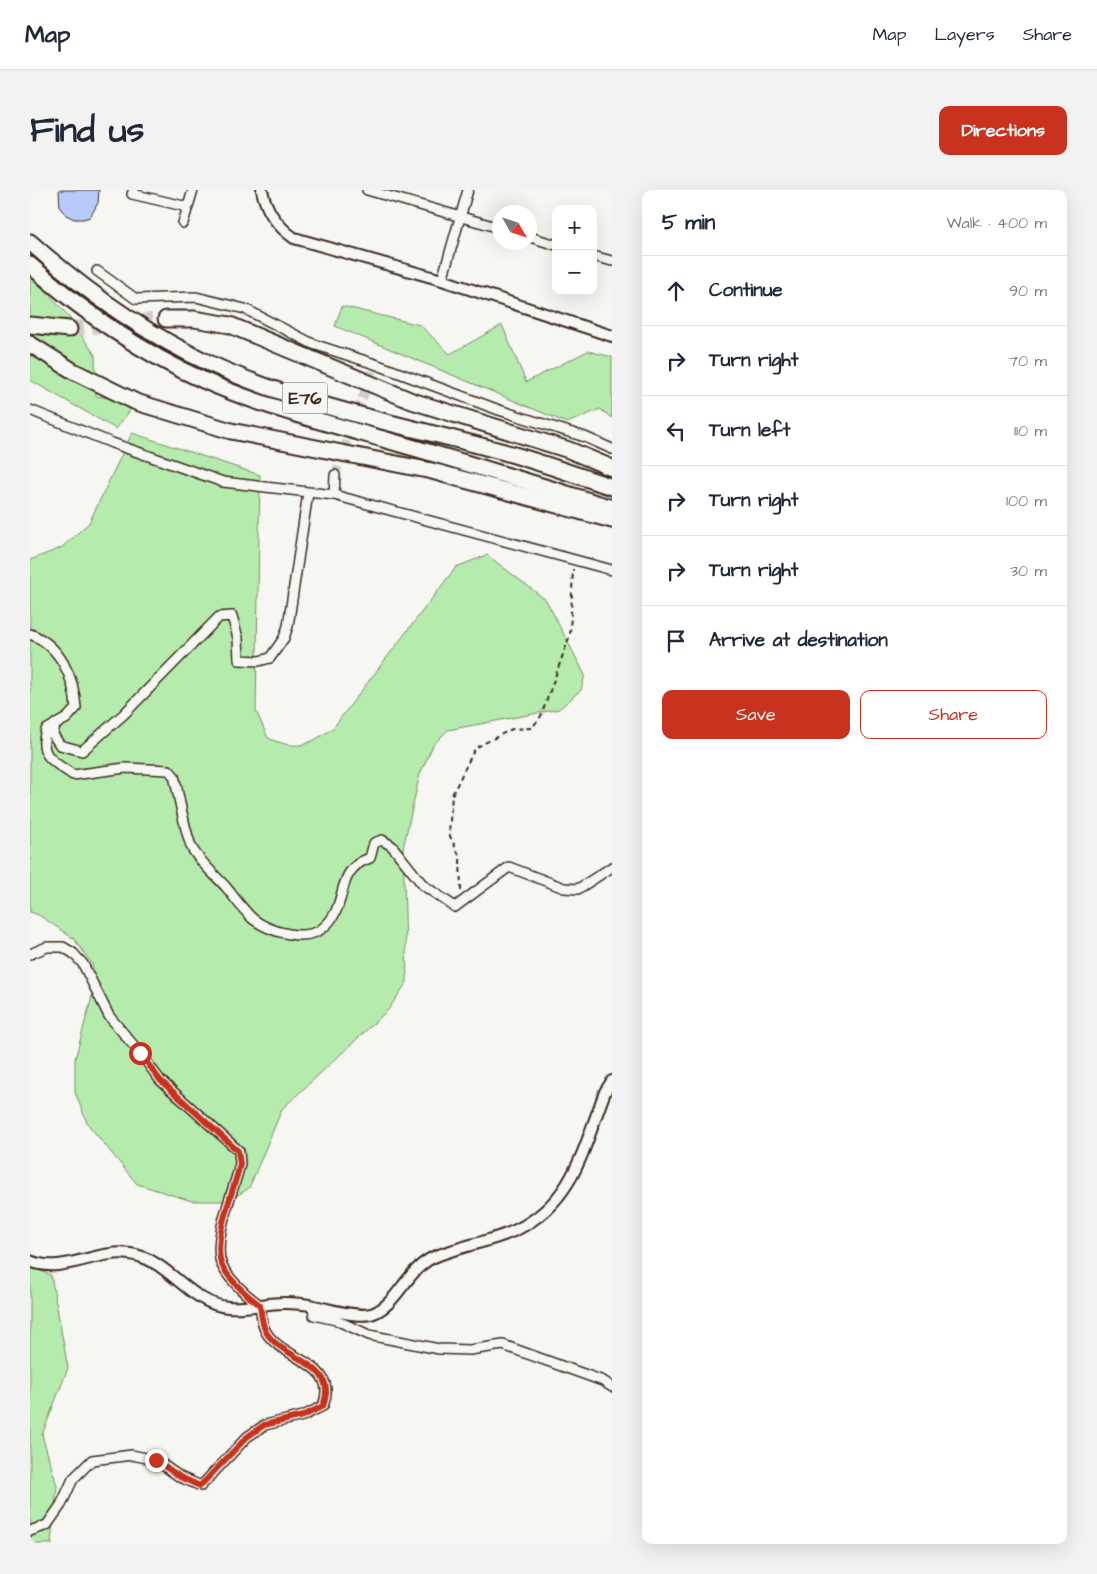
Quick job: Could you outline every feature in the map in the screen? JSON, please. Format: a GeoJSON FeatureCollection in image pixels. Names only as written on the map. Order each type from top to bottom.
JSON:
{"type":"FeatureCollection","features":[{"type":"Feature","properties":{"kind":"highway","name":"E76"},"geometry":{"type":"LineString","coordinates":[[30,242],[65,273],[110,307],[154,335],[212,365],[286,393],[400,426],[512,454],[612,488]]}},
{"type":"Feature","properties":{"kind":"highway","name":"E76"},"geometry":{"type":"LineString","coordinates":[[30,266],[54,286],[122,335],[170,364],[220,387],[280,410],[507,474],[612,508]]}},
{"type":"Feature","properties":{"kind":"highway"},"geometry":{"type":"LineString","coordinates":[[166,319],[230,324],[412,400],[569,450],[612,468]]}},
{"type":"Feature","properties":{"kind":"highway"},"geometry":{"type":"LineString","coordinates":[[30,325],[69,329]]}},
{"type":"Feature","properties":{"kind":"highway"},"geometry":{"type":"LineString","coordinates":[[30,344],[73,371],[136,402],[230,431],[432,471],[612,520]]}},
{"type":"Feature","properties":{"kind":"street"},"geometry":{"type":"LineString","coordinates":[[134,190],[132,194],[188,207]]}},
{"type":"Feature","properties":{"kind":"street"},"geometry":{"type":"LineString","coordinates":[[183,223],[193,190]]}},
{"type":"Feature","properties":{"kind":"street"},"geometry":{"type":"LineString","coordinates":[[262,190],[268,211],[280,228],[294,238],[442,280],[612,336]]}},
{"type":"Feature","properties":{"kind":"street"},"geometry":{"type":"LineString","coordinates":[[367,190],[492,226]]}},
{"type":"Feature","properties":{"kind":"street"},"geometry":{"type":"LineString","coordinates":[[442,280],[468,190]]}},
{"type":"Feature","properties":{"kind":"street"},"geometry":{"type":"LineString","coordinates":[[537,239],[552,244]]}},
{"type":"Feature","properties":{"kind":"street"},"geometry":{"type":"LineString","coordinates":[[597,257],[612,261]]}},
{"type":"Feature","properties":{"kind":"street"},"geometry":{"type":"LineString","coordinates":[[97,271],[136,300],[196,297],[245,309],[313,344],[374,368],[585,437],[612,449]]}},
{"type":"Feature","properties":{"kind":"street"},"geometry":{"type":"LineString","coordinates":[[30,410],[112,443],[223,482],[334,495],[612,570]]}},
{"type":"Feature","properties":{"kind":"street"},"geometry":{"type":"LineString","coordinates":[[334,495],[335,475]]}},
{"type":"Feature","properties":{"kind":"street"},"geometry":{"type":"LineString","coordinates":[[56,724],[53,735],[60,745],[82,751],[124,714],[219,617],[232,616],[238,638],[239,660],[259,661],[270,658],[284,638],[288,626],[308,493]]}},
{"type":"Feature","properties":{"kind":"street"},"geometry":{"type":"LineString","coordinates":[[30,634],[43,639],[62,660],[75,689],[76,708],[67,718],[46,730],[42,743],[43,751],[54,762],[73,775],[125,768],[169,770],[174,776],[192,849],[253,919],[275,930],[299,936],[324,928],[334,914],[343,895],[346,874],[359,861],[370,858],[374,843],[382,840],[392,846],[423,885],[455,906],[509,867],[564,888],[578,889],[612,867]]}},
{"type":"Feature","properties":{"kind":"street"},"geometry":{"type":"LineString","coordinates":[[30,954],[47,947],[63,947],[73,953],[82,964],[109,1016],[160,1080],[238,1151],[240,1164],[220,1241],[220,1260],[245,1295],[260,1305],[265,1331],[278,1345],[309,1364],[326,1380],[328,1394],[323,1406],[303,1416],[264,1425],[247,1437],[200,1486],[180,1477],[156,1460],[132,1455],[92,1460],[73,1479],[61,1505],[47,1525],[30,1531]]}},
{"type":"Feature","properties":{"kind":"street"},"geometry":{"type":"LineString","coordinates":[[30,1261],[56,1266],[108,1254],[130,1254],[148,1259],[207,1303],[228,1308],[285,1303],[356,1314],[373,1314],[391,1300],[408,1277],[432,1258],[516,1230],[544,1214],[561,1196],[574,1174],[605,1092],[612,1081]]}},
{"type":"Feature","properties":{"kind":"street"},"geometry":{"type":"LineString","coordinates":[[313,1306],[314,1315],[336,1320],[369,1335],[439,1348],[470,1350],[502,1345],[595,1378],[612,1387]]}},
{"type":"Feature","properties":{"kind":"path"},"geometry":{"type":"LineString","coordinates":[[455,906],[461,892],[460,858],[449,834],[452,795],[475,748],[512,730],[532,728],[541,716],[570,635],[570,590],[574,559]]}},
{"type":"Feature","properties":{"kind":"green space"},"geometry":{"type":"Polygon","coordinates":[[[30,275],[66,313],[95,355],[96,396],[136,402],[116,429],[30,380],[30,275]]]}},
{"type":"Feature","properties":{"kind":"green space"},"geometry":{"type":"Polygon","coordinates":[[[342,306],[420,325],[450,354],[502,325],[526,382],[588,351],[612,357],[612,418],[600,409],[567,423],[335,326],[342,306]]]}},
{"type":"Feature","properties":{"kind":"green space"},"geometry":{"type":"Polygon","coordinates":[[[132,433],[260,475],[256,711],[268,738],[287,744],[302,745],[309,743],[333,728],[456,567],[487,555],[546,600],[585,675],[581,690],[559,709],[448,730],[433,745],[420,774],[403,848],[407,982],[388,1010],[282,1109],[249,1188],[228,1201],[192,1201],[137,1184],[87,1123],[75,1092],[75,1059],[96,982],[92,964],[74,939],[39,915],[30,912],[30,560],[61,548],[89,523],[132,433]]]}},
{"type":"Feature","properties":{"kind":"green space"},"geometry":{"type":"Polygon","coordinates":[[[30,1267],[51,1275],[68,1368],[42,1435],[57,1486],[51,1542],[53,1544],[30,1544],[30,1267]]]}},
{"type":"Feature","properties":{"kind":"building"},"geometry":{"type":"Polygon","coordinates":[[[59,190],[99,190],[98,203],[90,217],[74,219],[66,215],[60,208],[59,190]]]}},
{"type":"Feature","properties":{"kind":"tunnel"},"geometry":{"type":"LineString","coordinates":[[69,329],[166,319]]}},
{"type":"Feature","properties":{"kind":"tunnel"},"geometry":{"type":"LineString","coordinates":[[335,475],[372,371]]}},
{"type":"Feature","properties":{"kind":"route"},"geometry":{"type":"LineString","coordinates":[[140,1053],[160,1080],[187,1106],[219,1131],[238,1151],[240,1164],[220,1241],[220,1260],[245,1295],[260,1305],[265,1331],[278,1345],[309,1364],[326,1380],[328,1394],[323,1406],[303,1416],[264,1425],[247,1437],[200,1486],[180,1477],[156,1460]]}}]}
